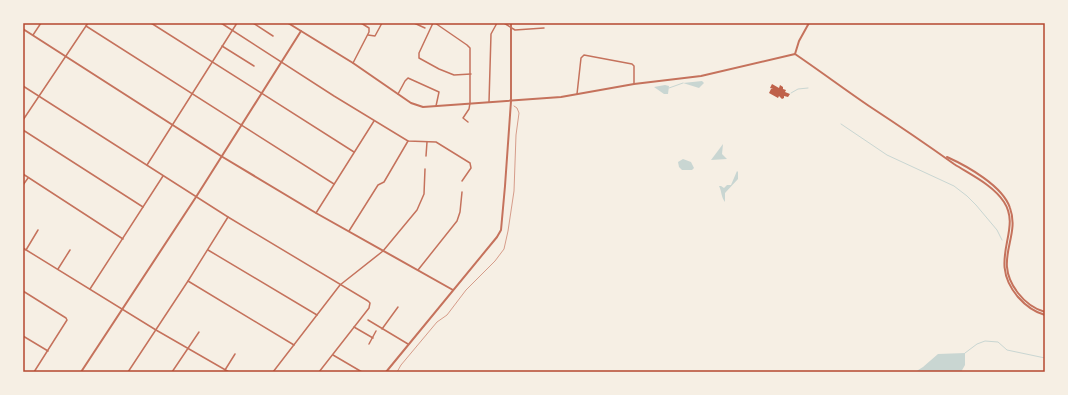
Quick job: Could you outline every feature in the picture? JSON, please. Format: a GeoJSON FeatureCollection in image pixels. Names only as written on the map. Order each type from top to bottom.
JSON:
{"type":"FeatureCollection","features":[{"type":"Feature","properties":{"kind":"street"},"geometry":{"type":"LineString","coordinates":[[32,36],[41,23]]}},
{"type":"Feature","properties":{"kind":"street"},"geometry":{"type":"LineString","coordinates":[[23,120],[88,23]]}},
{"type":"Feature","properties":{"kind":"street"},"geometry":{"type":"LineString","coordinates":[[151,23],[354,152]]}},
{"type":"Feature","properties":{"kind":"street"},"geometry":{"type":"LineString","coordinates":[[221,23],[374,121],[408,141],[436,142],[470,163],[471,168],[462,181]]}},
{"type":"Feature","properties":{"kind":"street"},"geometry":{"type":"LineString","coordinates":[[147,165],[237,23]]}},
{"type":"Feature","properties":{"kind":"street"},"geometry":{"type":"LineString","coordinates":[[253,23],[273,36]]}},
{"type":"Feature","properties":{"kind":"street"},"geometry":{"type":"LineString","coordinates":[[288,23],[353,63],[398,94],[423,107],[561,97],[634,84],[701,76],[795,54],[876,111],[944,155],[955,160],[999,191],[1008,203],[1012,219],[1007,260],[1009,278],[1025,300],[1045,314]]}},
{"type":"Feature","properties":{"kind":"street"},"geometry":{"type":"LineString","coordinates":[[353,63],[368,35],[369,29],[362,23]]}},
{"type":"Feature","properties":{"kind":"street"},"geometry":{"type":"LineString","coordinates":[[368,35],[375,36],[382,23]]}},
{"type":"Feature","properties":{"kind":"street"},"geometry":{"type":"LineString","coordinates":[[414,23],[425,28]]}},
{"type":"Feature","properties":{"kind":"street"},"geometry":{"type":"LineString","coordinates":[[468,122],[463,118],[469,109],[470,103],[471,74],[469,47],[434,23],[419,53],[419,58],[454,75],[471,74]]}},
{"type":"Feature","properties":{"kind":"street"},"geometry":{"type":"LineString","coordinates":[[490,102],[491,34],[497,23]]}},
{"type":"Feature","properties":{"kind":"street"},"geometry":{"type":"LineString","coordinates":[[504,23],[515,30],[544,28]]}},
{"type":"Feature","properties":{"kind":"street"},"geometry":{"type":"LineString","coordinates":[[386,372],[497,237],[500,230],[505,186],[511,101],[511,23]]}},
{"type":"Feature","properties":{"kind":"street"},"geometry":{"type":"LineString","coordinates":[[795,54],[799,41],[809,23]]}},
{"type":"Feature","properties":{"kind":"street"},"geometry":{"type":"LineString","coordinates":[[86,26],[334,184]]}},
{"type":"Feature","properties":{"kind":"street"},"geometry":{"type":"LineString","coordinates":[[23,29],[221,156],[316,213],[453,290]]}},
{"type":"Feature","properties":{"kind":"street"},"geometry":{"type":"LineString","coordinates":[[81,372],[196,197],[301,31]]}},
{"type":"Feature","properties":{"kind":"street"},"geometry":{"type":"LineString","coordinates":[[222,46],[254,66]]}},
{"type":"Feature","properties":{"kind":"street"},"geometry":{"type":"LineString","coordinates":[[577,94],[581,58],[584,55],[632,64],[634,66],[634,84]]}},
{"type":"Feature","properties":{"kind":"street"},"geometry":{"type":"LineString","coordinates":[[398,94],[404,81],[410,78],[421,85],[439,92],[436,106]]}},
{"type":"Feature","properties":{"kind":"street"},"geometry":{"type":"LineString","coordinates":[[23,86],[228,217],[368,301],[370,303],[369,308],[319,372]]}},
{"type":"Feature","properties":{"kind":"street"},"geometry":{"type":"LineString","coordinates":[[316,213],[374,121]]}},
{"type":"Feature","properties":{"kind":"street"},"geometry":{"type":"LineString","coordinates":[[23,130],[143,207]]}},
{"type":"Feature","properties":{"kind":"street"},"geometry":{"type":"LineString","coordinates":[[348,231],[378,185],[384,182],[408,141]]}},
{"type":"Feature","properties":{"kind":"street"},"geometry":{"type":"LineString","coordinates":[[426,156],[427,142]]}},
{"type":"Feature","properties":{"kind":"street"},"geometry":{"type":"LineString","coordinates":[[273,372],[340,285],[383,251],[420,206],[425,189],[425,169]]}},
{"type":"Feature","properties":{"kind":"street"},"geometry":{"type":"LineString","coordinates":[[23,174],[123,239]]}},
{"type":"Feature","properties":{"kind":"street"},"geometry":{"type":"LineString","coordinates":[[90,289],[163,176]]}},
{"type":"Feature","properties":{"kind":"street"},"geometry":{"type":"LineString","coordinates":[[23,185],[28,178]]}},
{"type":"Feature","properties":{"kind":"street"},"geometry":{"type":"LineString","coordinates":[[418,270],[457,221],[460,212],[462,192]]}},
{"type":"Feature","properties":{"kind":"street"},"geometry":{"type":"LineString","coordinates":[[128,372],[228,217]]}},
{"type":"Feature","properties":{"kind":"street"},"geometry":{"type":"LineString","coordinates":[[26,250],[38,230]]}},
{"type":"Feature","properties":{"kind":"street"},"geometry":{"type":"LineString","coordinates":[[23,248],[122,310],[229,372]]}},
{"type":"Feature","properties":{"kind":"street"},"geometry":{"type":"LineString","coordinates":[[58,270],[70,250]]}},
{"type":"Feature","properties":{"kind":"street"},"geometry":{"type":"LineString","coordinates":[[208,250],[317,315]]}},
{"type":"Feature","properties":{"kind":"street"},"geometry":{"type":"LineString","coordinates":[[188,281],[294,345]]}},
{"type":"Feature","properties":{"kind":"street"},"geometry":{"type":"LineString","coordinates":[[23,291],[67,320],[34,372]]}},
{"type":"Feature","properties":{"kind":"street"},"geometry":{"type":"LineString","coordinates":[[382,329],[398,307]]}},
{"type":"Feature","properties":{"kind":"street"},"geometry":{"type":"LineString","coordinates":[[368,320],[408,344]]}},
{"type":"Feature","properties":{"kind":"street"},"geometry":{"type":"LineString","coordinates":[[354,327],[373,338]]}},
{"type":"Feature","properties":{"kind":"street"},"geometry":{"type":"LineString","coordinates":[[369,344],[376,331]]}},
{"type":"Feature","properties":{"kind":"street"},"geometry":{"type":"LineString","coordinates":[[172,372],[199,332]]}},
{"type":"Feature","properties":{"kind":"street"},"geometry":{"type":"LineString","coordinates":[[23,336],[48,351]]}},
{"type":"Feature","properties":{"kind":"street"},"geometry":{"type":"LineString","coordinates":[[225,370],[235,354]]}},
{"type":"Feature","properties":{"kind":"street"},"geometry":{"type":"LineString","coordinates":[[332,356],[362,372]]}},
{"type":"Feature","properties":{"kind":"path"},"geometry":{"type":"LineString","coordinates":[[397,372],[401,365],[437,322],[447,314],[466,290],[495,261],[504,249],[514,191],[516,135],[519,113],[517,108],[514,106]]}},
{"type":"Feature","properties":{"kind":"shaded area"},"geometry":{"type":"Polygon","coordinates":[[[702,81],[704,83],[699,88],[683,83],[702,81]]]}},
{"type":"Feature","properties":{"kind":"shaded area"},"geometry":{"type":"Polygon","coordinates":[[[665,85],[669,86],[668,94],[664,94],[654,87],[665,85]]]}},
{"type":"Feature","properties":{"kind":"shaded area"},"geometry":{"type":"Polygon","coordinates":[[[723,144],[722,154],[727,159],[711,160],[723,144]]]}},
{"type":"Feature","properties":{"kind":"shaded area"},"geometry":{"type":"Polygon","coordinates":[[[683,159],[691,162],[694,168],[692,170],[682,170],[679,167],[678,162],[683,159]]]}},
{"type":"Feature","properties":{"kind":"shaded area"},"geometry":{"type":"Polygon","coordinates":[[[737,171],[738,179],[725,193],[725,202],[719,186],[724,188],[727,185],[731,185],[737,171]]]}},
{"type":"Feature","properties":{"kind":"shaded area"},"geometry":{"type":"Polygon","coordinates":[[[965,353],[965,365],[961,372],[915,372],[938,354],[965,353]]]}},
{"type":"Feature","properties":{"kind":"building"},"geometry":{"type":"Polygon","coordinates":[[[772,84],[779,88],[780,85],[783,87],[783,89],[786,90],[785,92],[790,94],[788,97],[784,96],[782,99],[779,96],[778,98],[769,93],[771,89],[773,89],[770,88],[772,84]]]}},
{"type":"Feature","properties":{"kind":"waterway"},"geometry":{"type":"LineString","coordinates":[[669,88],[683,83]]}},
{"type":"Feature","properties":{"kind":"waterway"},"geometry":{"type":"LineString","coordinates":[[791,93],[798,89],[808,88]]}},
{"type":"Feature","properties":{"kind":"waterway"},"geometry":{"type":"LineString","coordinates":[[841,124],[887,155],[954,186],[976,205],[997,230],[1002,240]]}},
{"type":"Feature","properties":{"kind":"waterway"},"geometry":{"type":"LineString","coordinates":[[965,353],[977,344],[985,341],[998,342],[1007,350],[1045,358]]}}]}
